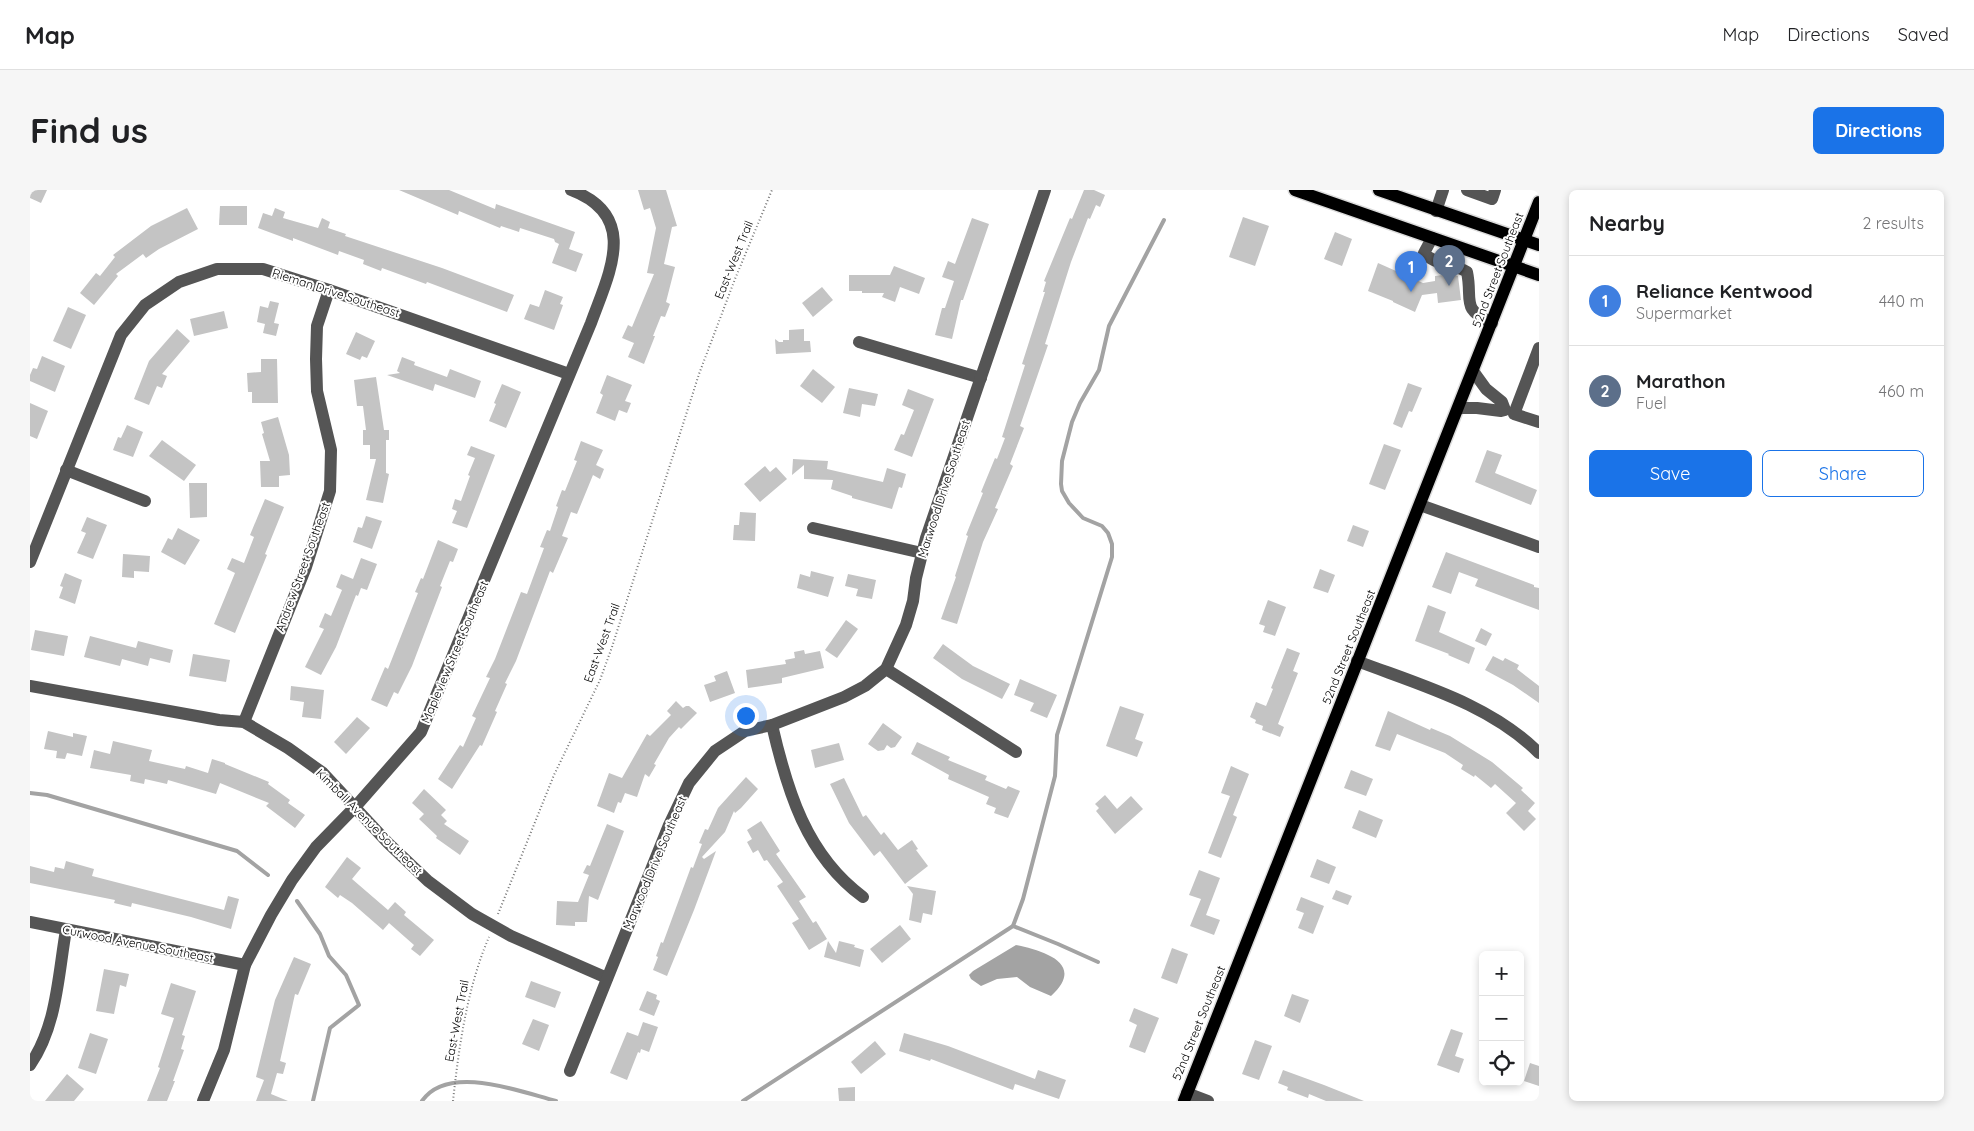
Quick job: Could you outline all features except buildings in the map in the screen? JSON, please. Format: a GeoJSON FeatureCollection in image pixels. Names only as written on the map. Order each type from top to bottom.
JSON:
{"type":"FeatureCollection","features":[{"type":"Feature","properties":{"kind":"main road"},"geometry":{"type":"LineString","coordinates":[[1294,190],[1539,274]]}},
{"type":"Feature","properties":{"kind":"main road"},"geometry":{"type":"LineString","coordinates":[[1379,190],[1539,245]]}},
{"type":"Feature","properties":{"kind":"main road","name":"52nd Street Southeast"},"geometry":{"type":"LineString","coordinates":[[1185,1097],[1539,202]]}},
{"type":"Feature","properties":{"kind":"street","name":"Mapleview Street Southeast"},"geometry":{"type":"LineString","coordinates":[[203,1101],[224,1050],[246,964],[271,915],[292,880],[316,848],[421,732],[436,700],[591,323],[610,272],[615,243],[610,220],[596,202],[571,190]]}},
{"type":"Feature","properties":{"kind":"street","name":"Marwood Drive Southeast"},"geometry":{"type":"LineString","coordinates":[[570,1071],[688,783],[715,751],[745,731],[772,725],[844,697],[865,686],[886,669],[906,625],[926,538],[1045,190]]}},
{"type":"Feature","properties":{"kind":"street"},"geometry":{"type":"LineString","coordinates":[[1436,211],[1443,190]]}},
{"type":"Feature","properties":{"kind":"street"},"geometry":{"type":"LineString","coordinates":[[1467,190],[1492,199],[1495,190]]}},
{"type":"Feature","properties":{"kind":"street"},"geometry":{"type":"LineString","coordinates":[[1432,238],[1424,252],[1429,258],[1461,268],[1467,272],[1470,308],[1478,317],[1492,323]]}},
{"type":"Feature","properties":{"kind":"street","name":"Rieman Drive Southeast"},"geometry":{"type":"LineString","coordinates":[[30,562],[121,335],[145,305],[179,282],[217,269],[263,269],[330,290],[569,374]]}},
{"type":"Feature","properties":{"kind":"street","name":"Andrew Street Southeast"},"geometry":{"type":"LineString","coordinates":[[244,722],[306,567],[330,491],[332,450],[317,391],[316,359],[317,326],[330,290]]}},
{"type":"Feature","properties":{"kind":"street"},"geometry":{"type":"LineString","coordinates":[[859,342],[981,378]]}},
{"type":"Feature","properties":{"kind":"street"},"geometry":{"type":"LineString","coordinates":[[1510,412],[1539,348]]}},
{"type":"Feature","properties":{"kind":"street"},"geometry":{"type":"LineString","coordinates":[[1473,371],[1486,389],[1502,402],[1510,412]]}},
{"type":"Feature","properties":{"kind":"street"},"geometry":{"type":"LineString","coordinates":[[1458,408],[1510,412],[1539,422]]}},
{"type":"Feature","properties":{"kind":"street"},"geometry":{"type":"LineString","coordinates":[[66,470],[145,501]]}},
{"type":"Feature","properties":{"kind":"street"},"geometry":{"type":"LineString","coordinates":[[1420,505],[1539,547]]}},
{"type":"Feature","properties":{"kind":"street"},"geometry":{"type":"LineString","coordinates":[[813,528],[922,553]]}},
{"type":"Feature","properties":{"kind":"street"},"geometry":{"type":"LineString","coordinates":[[1357,661],[1454,698],[1480,710],[1505,725],[1539,753]]}},
{"type":"Feature","properties":{"kind":"street"},"geometry":{"type":"LineString","coordinates":[[886,669],[1016,752]]}},
{"type":"Feature","properties":{"kind":"street","name":"Kimball Avenue Southeast"},"geometry":{"type":"LineString","coordinates":[[30,686],[218,720],[244,722],[288,748],[323,773],[356,806],[388,843],[428,881],[472,914],[608,978]]}},
{"type":"Feature","properties":{"kind":"street"},"geometry":{"type":"LineString","coordinates":[[772,725],[783,772],[804,826],[818,849],[846,884],[863,897]]}},
{"type":"Feature","properties":{"kind":"street","name":"Curwood Avenue Southeast"},"geometry":{"type":"LineString","coordinates":[[30,922],[246,964]]}},
{"type":"Feature","properties":{"kind":"street"},"geometry":{"type":"LineString","coordinates":[[30,1066],[43,1043],[51,1020],[66,930]]}},
{"type":"Feature","properties":{"kind":"street"},"geometry":{"type":"LineString","coordinates":[[1185,1097],[1208,1101]]}},
{"type":"Feature","properties":{"kind":"path","name":"East-West Trail"},"geometry":{"type":"LineString","coordinates":[[453,1101],[457,1068],[474,978],[554,775],[600,680],[699,374],[735,279],[772,190]]}},
{"type":"Feature","properties":{"kind":"shaded area"},"geometry":{"type":"Polygon","coordinates":[[[1016,945],[1049,955],[1063,967],[1064,975],[1061,985],[1051,996],[1030,987],[1017,977],[997,979],[981,986],[971,979],[969,975],[973,971],[1016,945]]]}},
{"type":"Feature","properties":{"kind":"waterway"},"geometry":{"type":"LineString","coordinates":[[743,1101],[1013,926],[1023,899],[1055,776],[1057,735],[1112,557],[1112,544],[1108,533],[1102,526],[1083,518],[1069,503],[1062,491],[1062,461],[1072,422],[1080,403],[1099,370],[1109,326],[1164,220]]}},
{"type":"Feature","properties":{"kind":"waterway"},"geometry":{"type":"LineString","coordinates":[[30,793],[47,795],[237,851],[268,875]]}},
{"type":"Feature","properties":{"kind":"waterway"},"geometry":{"type":"LineString","coordinates":[[297,901],[320,934],[329,956],[346,975],[359,1005],[330,1028],[313,1101]]}},
{"type":"Feature","properties":{"kind":"waterway"},"geometry":{"type":"LineString","coordinates":[[1013,926],[1098,962]]}},
{"type":"Feature","properties":{"kind":"waterway"},"geometry":{"type":"LineString","coordinates":[[422,1101],[434,1090],[449,1084],[467,1082],[505,1087],[556,1101]]}},
{"type":"Feature","properties":{"kind":"place","name":"Marathon"},"geometry":{"type":"Point","coordinates":[1449,286]}},
{"type":"Feature","properties":{"kind":"place","name":"Reliance Kentwood"},"geometry":{"type":"Point","coordinates":[1411,292]}}]}
